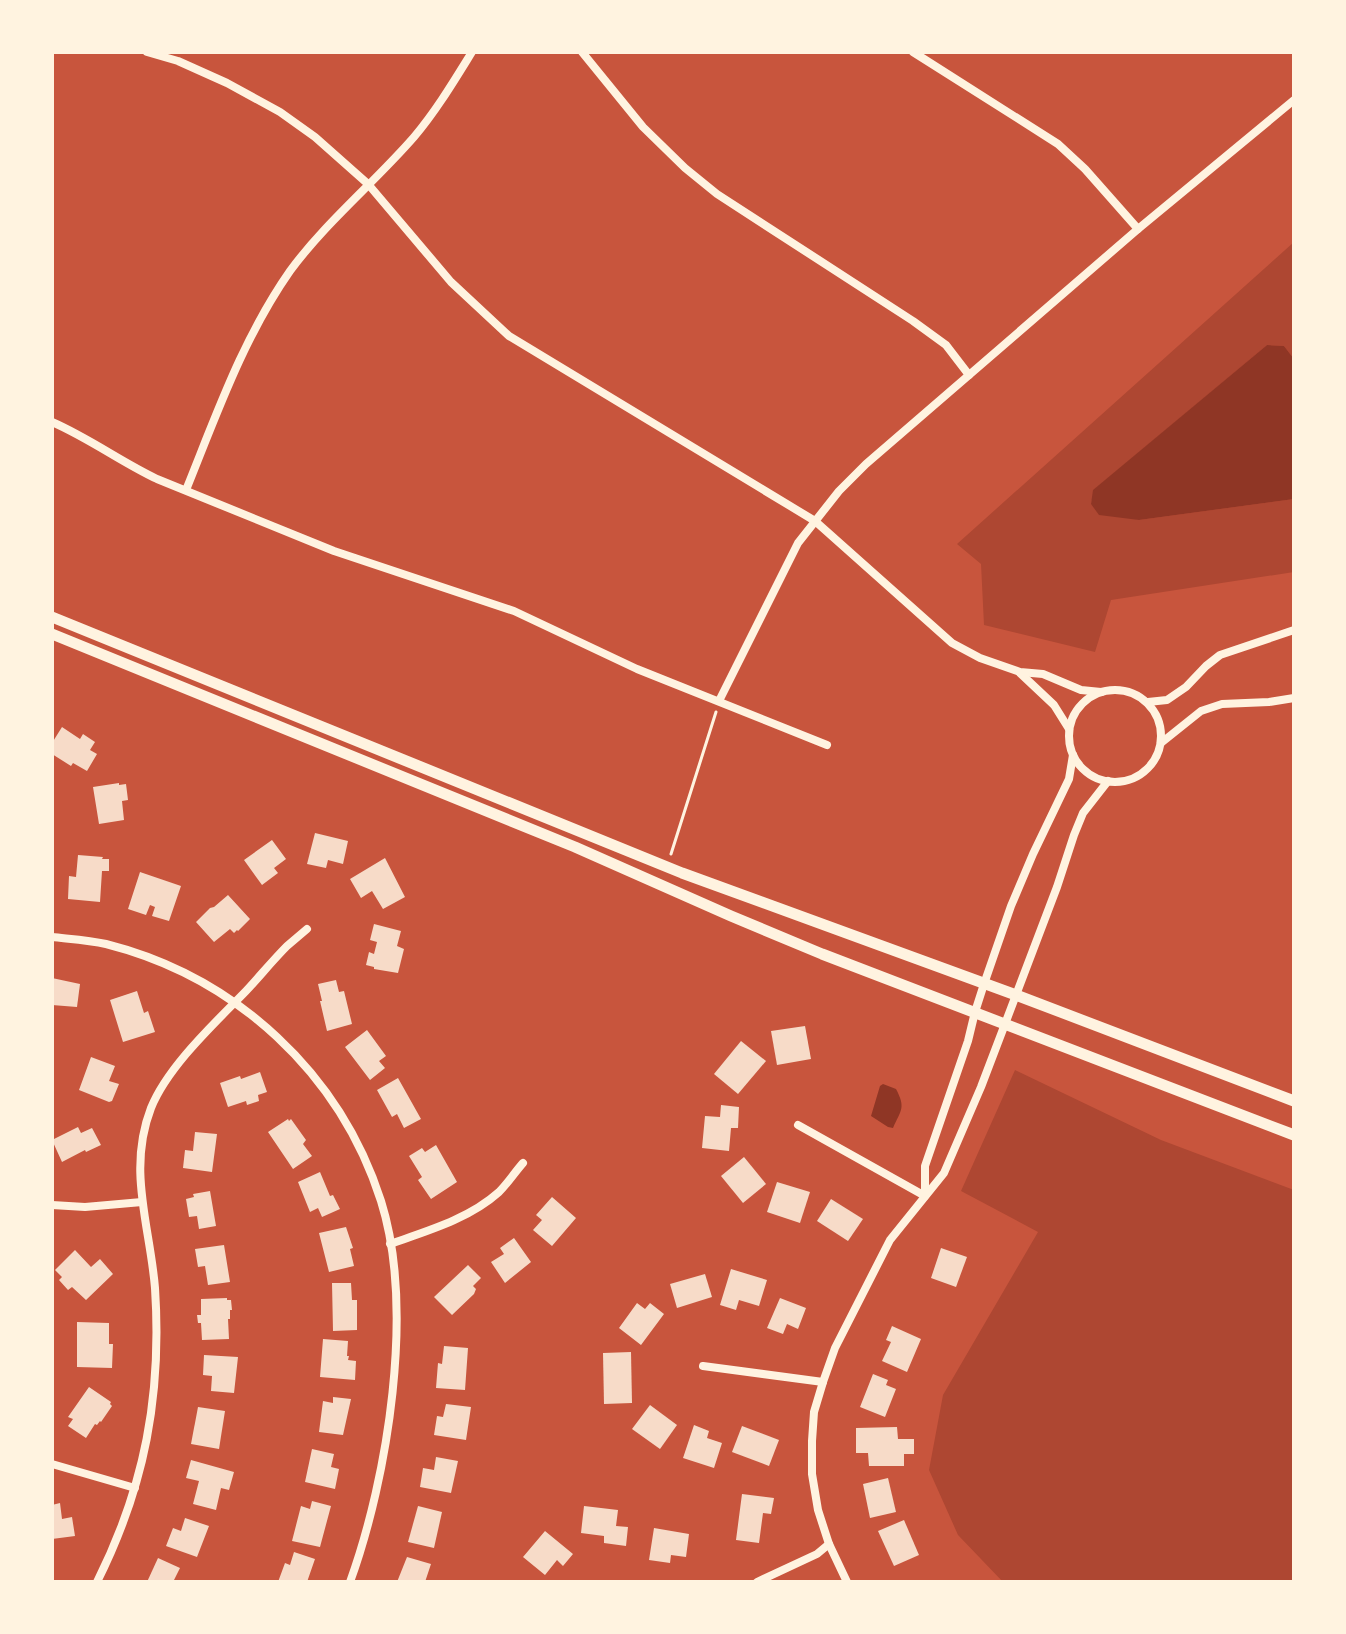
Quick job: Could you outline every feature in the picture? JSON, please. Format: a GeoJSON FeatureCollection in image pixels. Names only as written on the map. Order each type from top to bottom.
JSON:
{"type":"FeatureCollection","features":[{"type":"Feature","properties":{"kind":"street"},"geometry":{"type":"LineString","coordinates":[[147,52],[180,56],[280,112],[315,137],[368,184],[451,282],[509,336],[815,521],[952,643],[980,658],[1020,672],[1043,674],[1081,690],[1101,692],[1119,689],[1135,693],[1148,702],[1161,728],[1157,757],[1136,777],[1122,782],[1094,777],[1082,768],[1073,755],[1069,739],[1070,723],[1077,709],[1088,698],[1101,692]]}},
{"type":"Feature","properties":{"kind":"street"},"geometry":{"type":"LineString","coordinates":[[186,490],[236,367],[291,270],[414,137],[448,92],[472,52]]}},
{"type":"Feature","properties":{"kind":"street"},"geometry":{"type":"LineString","coordinates":[[582,52],[643,127],[685,168],[717,194],[946,345],[969,375]]}},
{"type":"Feature","properties":{"kind":"street"},"geometry":{"type":"LineString","coordinates":[[913,52],[1058,144],[1085,169],[1138,229]]}},
{"type":"Feature","properties":{"kind":"street"},"geometry":{"type":"LineString","coordinates":[[719,701],[798,543],[839,491],[866,464],[1138,229],[1294,100]]}},
{"type":"Feature","properties":{"kind":"street"},"geometry":{"type":"LineString","coordinates":[[52,422],[136,469],[186,490],[334,551],[514,611],[637,669],[827,745]]}},
{"type":"Feature","properties":{"kind":"street"},"geometry":{"type":"LineString","coordinates":[[52,617],[666,867],[1294,1101]]}},
{"type":"Feature","properties":{"kind":"street"},"geometry":{"type":"LineString","coordinates":[[1148,702],[1167,700],[1220,655],[1294,630]]}},
{"type":"Feature","properties":{"kind":"street"},"geometry":{"type":"LineString","coordinates":[[52,634],[575,847],[783,938],[1294,1135]]}},
{"type":"Feature","properties":{"kind":"street"},"geometry":{"type":"LineString","coordinates":[[1020,672],[1054,705],[1070,729]]}},
{"type":"Feature","properties":{"kind":"street"},"geometry":{"type":"LineString","coordinates":[[1161,743],[1201,711],[1222,704],[1294,698]]}},
{"type":"Feature","properties":{"kind":"street"},"geometry":{"type":"LineString","coordinates":[[925,1196],[925,1166],[984,984],[1011,906],[1069,779],[1073,755]]}},
{"type":"Feature","properties":{"kind":"street"},"geometry":{"type":"LineString","coordinates":[[847,1582],[829,1544],[818,1510],[812,1474],[814,1412],[823,1382],[835,1348],[890,1240],[944,1173],[981,1087],[1083,813],[1108,781]]}},
{"type":"Feature","properties":{"kind":"street"},"geometry":{"type":"LineString","coordinates":[[97,1582],[120,1535],[135,1488],[146,1449],[154,1399],[157,1360],[155,1284],[142,1202],[139,1165],[142,1136],[162,1086],[179,1064],[287,946],[307,929]]}},
{"type":"Feature","properties":{"kind":"street"},"geometry":{"type":"LineString","coordinates":[[52,937],[103,943],[147,956],[200,980],[255,1016],[302,1061],[332,1100],[366,1160],[382,1203],[396,1286],[393,1384],[373,1502],[350,1582]]}},
{"type":"Feature","properties":{"kind":"street"},"geometry":{"type":"LineString","coordinates":[[798,1125],[925,1196]]}},
{"type":"Feature","properties":{"kind":"street"},"geometry":{"type":"LineString","coordinates":[[390,1244],[478,1208],[500,1191],[523,1163]]}},
{"type":"Feature","properties":{"kind":"street"},"geometry":{"type":"LineString","coordinates":[[52,1205],[85,1207],[142,1202]]}},
{"type":"Feature","properties":{"kind":"street"},"geometry":{"type":"LineString","coordinates":[[703,1366],[823,1382]]}},
{"type":"Feature","properties":{"kind":"street"},"geometry":{"type":"LineString","coordinates":[[52,1464],[135,1488]]}},
{"type":"Feature","properties":{"kind":"street"},"geometry":{"type":"LineString","coordinates":[[757,1582],[817,1554],[829,1544]]}},
{"type":"Feature","properties":{"kind":"path"},"geometry":{"type":"LineString","coordinates":[[666,867],[719,701]]}},
{"type":"Feature","properties":{"kind":"shaded area"},"geometry":{"type":"Polygon","coordinates":[[[1294,242],[1294,359],[1284,346],[1267,345],[1094,490],[1091,504],[1139,520],[1294,499],[1294,572],[1111,600],[1095,652],[984,625],[981,564],[957,544],[1294,242]]]}},
{"type":"Feature","properties":{"kind":"shaded area"},"geometry":{"type":"Polygon","coordinates":[[[1267,345],[1284,346],[1294,359],[1294,499],[1139,520],[1099,515],[1091,504],[1093,490],[1267,345]]]}},
{"type":"Feature","properties":{"kind":"shaded area"},"geometry":{"type":"Polygon","coordinates":[[[1015,1070],[1161,1140],[1294,1190],[1294,1582],[1003,1582],[958,1535],[929,1470],[943,1395],[1038,1232],[961,1191],[1015,1070]]]}},
{"type":"Feature","properties":{"kind":"shaded area"},"geometry":{"type":"Polygon","coordinates":[[[883,1084],[896,1089],[901,1101],[893,1128],[871,1116],[883,1084]]]}},
{"type":"Feature","properties":{"kind":"building"},"geometry":{"type":"Polygon","coordinates":[[[62,727],[80,739],[83,734],[95,742],[90,750],[97,754],[87,771],[73,763],[71,766],[52,754],[52,743],[62,727]]]}},
{"type":"Feature","properties":{"kind":"building"},"geometry":{"type":"Polygon","coordinates":[[[126,784],[128,800],[122,801],[124,820],[99,824],[93,787],[126,784]]]}},
{"type":"Feature","properties":{"kind":"building"},"geometry":{"type":"Polygon","coordinates":[[[315,833],[348,841],[343,864],[328,860],[326,868],[307,864],[315,833]]]}},
{"type":"Feature","properties":{"kind":"building"},"geometry":{"type":"Polygon","coordinates":[[[272,840],[286,859],[274,868],[278,873],[262,885],[244,860],[272,840]]]}},
{"type":"Feature","properties":{"kind":"building"},"geometry":{"type":"Polygon","coordinates":[[[78,855],[109,859],[109,871],[102,871],[100,902],[68,899],[69,876],[76,877],[78,855]]]}},
{"type":"Feature","properties":{"kind":"building"},"geometry":{"type":"Polygon","coordinates":[[[385,858],[405,897],[383,909],[372,891],[361,898],[350,879],[385,858]]]}},
{"type":"Feature","properties":{"kind":"building"},"geometry":{"type":"Polygon","coordinates":[[[140,872],[181,886],[169,921],[152,916],[155,907],[150,905],[146,915],[128,909],[140,872]]]}},
{"type":"Feature","properties":{"kind":"building"},"geometry":{"type":"Polygon","coordinates":[[[228,895],[250,919],[238,931],[234,933],[230,929],[214,942],[196,922],[228,895]]]}},
{"type":"Feature","properties":{"kind":"building"},"geometry":{"type":"Polygon","coordinates":[[[374,924],[401,931],[397,946],[404,949],[398,973],[366,965],[369,952],[374,954],[377,942],[370,940],[374,924]]]}},
{"type":"Feature","properties":{"kind":"building"},"geometry":{"type":"Polygon","coordinates":[[[52,978],[80,984],[77,1007],[52,1005],[52,978]]]}},
{"type":"Feature","properties":{"kind":"building"},"geometry":{"type":"Polygon","coordinates":[[[336,980],[339,992],[344,991],[352,1024],[327,1031],[318,984],[336,980]]]}},
{"type":"Feature","properties":{"kind":"building"},"geometry":{"type":"Polygon","coordinates":[[[137,991],[144,1013],[148,1011],[155,1032],[123,1042],[110,1000],[137,991]]]}},
{"type":"Feature","properties":{"kind":"building"},"geometry":{"type":"Polygon","coordinates":[[[805,1026],[811,1059],[777,1065],[771,1031],[805,1026]]]}},
{"type":"Feature","properties":{"kind":"building"},"geometry":{"type":"Polygon","coordinates":[[[367,1030],[386,1056],[379,1061],[385,1068],[370,1080],[345,1047],[367,1030]]]}},
{"type":"Feature","properties":{"kind":"building"},"geometry":{"type":"Polygon","coordinates":[[[741,1041],[766,1061],[738,1094],[714,1074],[741,1041]]]}},
{"type":"Feature","properties":{"kind":"building"},"geometry":{"type":"Polygon","coordinates":[[[91,1057],[115,1066],[109,1081],[119,1084],[112,1101],[79,1090],[91,1057]]]}},
{"type":"Feature","properties":{"kind":"building"},"geometry":{"type":"Polygon","coordinates":[[[260,1072],[267,1092],[258,1095],[259,1101],[247,1105],[246,1101],[228,1107],[220,1083],[260,1072]]]}},
{"type":"Feature","properties":{"kind":"building"},"geometry":{"type":"Polygon","coordinates":[[[398,1078],[421,1119],[404,1128],[397,1114],[392,1117],[377,1090],[398,1078]]]}},
{"type":"Feature","properties":{"kind":"building"},"geometry":{"type":"Polygon","coordinates":[[[721,1105],[739,1107],[738,1128],[731,1128],[729,1151],[702,1148],[705,1116],[720,1117],[721,1105]]]}},
{"type":"Feature","properties":{"kind":"building"},"geometry":{"type":"Polygon","coordinates":[[[288,1119],[306,1140],[303,1144],[312,1156],[293,1169],[268,1132],[288,1119]]]}},
{"type":"Feature","properties":{"kind":"building"},"geometry":{"type":"Polygon","coordinates":[[[78,1127],[81,1133],[92,1128],[101,1145],[62,1162],[52,1140],[78,1127]]]}},
{"type":"Feature","properties":{"kind":"building"},"geometry":{"type":"Polygon","coordinates":[[[195,1132],[217,1134],[212,1172],[183,1168],[185,1150],[193,1151],[195,1132]]]}},
{"type":"Feature","properties":{"kind":"building"},"geometry":{"type":"Polygon","coordinates":[[[436,1145],[457,1182],[431,1199],[418,1180],[422,1177],[409,1156],[422,1148],[425,1152],[436,1145]]]}},
{"type":"Feature","properties":{"kind":"building"},"geometry":{"type":"Polygon","coordinates":[[[744,1157],[766,1184],[743,1203],[721,1176],[744,1157]]]}},
{"type":"Feature","properties":{"kind":"building"},"geometry":{"type":"Polygon","coordinates":[[[320,1172],[330,1196],[333,1195],[340,1209],[322,1217],[318,1208],[310,1212],[298,1182],[320,1172]]]}},
{"type":"Feature","properties":{"kind":"building"},"geometry":{"type":"Polygon","coordinates":[[[777,1182],[810,1192],[800,1223],[767,1212],[777,1182]]]}},
{"type":"Feature","properties":{"kind":"building"},"geometry":{"type":"Polygon","coordinates":[[[210,1191],[216,1226],[199,1229],[197,1216],[189,1217],[186,1199],[194,1197],[193,1194],[210,1191]]]}},
{"type":"Feature","properties":{"kind":"building"},"geometry":{"type":"Polygon","coordinates":[[[552,1197],[576,1218],[552,1246],[533,1230],[542,1220],[536,1215],[552,1197]]]}},
{"type":"Feature","properties":{"kind":"building"},"geometry":{"type":"Polygon","coordinates":[[[831,1199],[863,1219],[848,1241],[817,1221],[831,1199]]]}},
{"type":"Feature","properties":{"kind":"building"},"geometry":{"type":"Polygon","coordinates":[[[346,1227],[353,1248],[350,1249],[354,1266],[329,1272],[319,1233],[346,1227]]]}},
{"type":"Feature","properties":{"kind":"building"},"geometry":{"type":"Polygon","coordinates":[[[514,1238],[531,1262],[505,1283],[491,1262],[504,1254],[500,1248],[514,1238]]]}},
{"type":"Feature","properties":{"kind":"building"},"geometry":{"type":"Polygon","coordinates":[[[224,1245],[230,1282],[208,1285],[205,1266],[198,1267],[195,1249],[224,1245]]]}},
{"type":"Feature","properties":{"kind":"building"},"geometry":{"type":"Polygon","coordinates":[[[941,1248],[967,1257],[956,1287],[931,1278],[941,1248]]]}},
{"type":"Feature","properties":{"kind":"building"},"geometry":{"type":"Polygon","coordinates":[[[75,1250],[91,1267],[100,1259],[113,1274],[86,1300],[72,1287],[68,1290],[55,1270],[75,1250]]]}},
{"type":"Feature","properties":{"kind":"building"},"geometry":{"type":"Polygon","coordinates":[[[468,1265],[481,1278],[473,1286],[476,1289],[474,1294],[452,1315],[434,1297],[468,1265]]]}},
{"type":"Feature","properties":{"kind":"building"},"geometry":{"type":"Polygon","coordinates":[[[731,1269],[767,1280],[759,1306],[739,1300],[736,1310],[720,1305],[731,1269]]]}},
{"type":"Feature","properties":{"kind":"building"},"geometry":{"type":"Polygon","coordinates":[[[705,1274],[712,1297],[677,1308],[670,1284],[705,1274]]]}},
{"type":"Feature","properties":{"kind":"building"},"geometry":{"type":"Polygon","coordinates":[[[332,1283],[351,1283],[352,1300],[357,1300],[357,1330],[333,1331],[332,1283]]]}},
{"type":"Feature","properties":{"kind":"building"},"geometry":{"type":"Polygon","coordinates":[[[780,1298],[806,1308],[798,1329],[787,1324],[783,1334],[767,1328],[780,1298]]]}},
{"type":"Feature","properties":{"kind":"building"},"geometry":{"type":"Polygon","coordinates":[[[201,1299],[231,1300],[232,1310],[228,1319],[229,1339],[202,1340],[197,1315],[201,1315],[201,1299]]]}},
{"type":"Feature","properties":{"kind":"building"},"geometry":{"type":"Polygon","coordinates":[[[637,1303],[645,1309],[650,1303],[664,1314],[641,1345],[619,1328],[637,1303]]]}},
{"type":"Feature","properties":{"kind":"building"},"geometry":{"type":"Polygon","coordinates":[[[77,1322],[109,1323],[109,1344],[113,1344],[112,1368],[77,1367],[77,1322]]]}},
{"type":"Feature","properties":{"kind":"building"},"geometry":{"type":"Polygon","coordinates":[[[892,1326],[921,1339],[907,1372],[882,1361],[891,1342],[886,1340],[892,1326]]]}},
{"type":"Feature","properties":{"kind":"building"},"geometry":{"type":"Polygon","coordinates":[[[323,1339],[348,1341],[348,1360],[356,1361],[355,1380],[320,1377],[323,1339]]]}},
{"type":"Feature","properties":{"kind":"building"},"geometry":{"type":"Polygon","coordinates":[[[444,1346],[468,1348],[465,1390],[436,1388],[438,1363],[442,1364],[444,1346]]]}},
{"type":"Feature","properties":{"kind":"building"},"geometry":{"type":"Polygon","coordinates":[[[631,1352],[632,1403],[604,1404],[603,1353],[631,1352]]]}},
{"type":"Feature","properties":{"kind":"building"},"geometry":{"type":"Polygon","coordinates":[[[204,1355],[238,1357],[234,1393],[211,1391],[212,1376],[203,1375],[204,1355]]]}},
{"type":"Feature","properties":{"kind":"building"},"geometry":{"type":"Polygon","coordinates":[[[873,1374],[888,1380],[886,1385],[896,1389],[885,1417],[860,1407],[873,1374]]]}},
{"type":"Feature","properties":{"kind":"building"},"geometry":{"type":"Polygon","coordinates":[[[89,1387],[111,1402],[112,1406],[86,1438],[68,1426],[73,1419],[68,1417],[89,1387]]]}},
{"type":"Feature","properties":{"kind":"building"},"geometry":{"type":"Polygon","coordinates":[[[333,1397],[351,1399],[343,1435],[319,1432],[323,1401],[333,1403],[333,1397]]]}},
{"type":"Feature","properties":{"kind":"building"},"geometry":{"type":"Polygon","coordinates":[[[446,1404],[471,1407],[466,1440],[434,1435],[437,1416],[443,1417],[446,1404]]]}},
{"type":"Feature","properties":{"kind":"building"},"geometry":{"type":"Polygon","coordinates":[[[650,1405],[677,1425],[660,1449],[632,1429],[650,1405]]]}},
{"type":"Feature","properties":{"kind":"building"},"geometry":{"type":"Polygon","coordinates":[[[198,1407],[225,1411],[219,1449],[191,1444],[198,1407]]]}},
{"type":"Feature","properties":{"kind":"building"},"geometry":{"type":"Polygon","coordinates":[[[694,1425],[709,1431],[707,1438],[722,1443],[714,1468],[683,1458],[694,1425]]]}},
{"type":"Feature","properties":{"kind":"building"},"geometry":{"type":"Polygon","coordinates":[[[742,1426],[779,1440],[769,1466],[732,1452],[742,1426]]]}},
{"type":"Feature","properties":{"kind":"building"},"geometry":{"type":"Polygon","coordinates":[[[897,1427],[898,1439],[914,1439],[914,1454],[904,1454],[904,1466],[869,1466],[868,1453],[856,1453],[856,1428],[897,1427]]]}},
{"type":"Feature","properties":{"kind":"building"},"geometry":{"type":"Polygon","coordinates":[[[312,1449],[334,1454],[331,1467],[339,1469],[335,1489],[305,1482],[312,1449]]]}},
{"type":"Feature","properties":{"kind":"building"},"geometry":{"type":"Polygon","coordinates":[[[436,1457],[458,1461],[451,1493],[420,1487],[423,1468],[434,1470],[436,1457]]]}},
{"type":"Feature","properties":{"kind":"building"},"geometry":{"type":"Polygon","coordinates":[[[191,1460],[234,1472],[229,1490],[221,1488],[216,1510],[193,1504],[199,1481],[186,1478],[191,1460]]]}},
{"type":"Feature","properties":{"kind":"building"},"geometry":{"type":"Polygon","coordinates":[[[888,1478],[896,1512],[870,1518],[863,1484],[888,1478]]]}},
{"type":"Feature","properties":{"kind":"building"},"geometry":{"type":"Polygon","coordinates":[[[742,1494],[774,1498],[771,1514],[763,1513],[759,1543],[736,1540],[742,1494]]]}},
{"type":"Feature","properties":{"kind":"building"},"geometry":{"type":"Polygon","coordinates":[[[312,1501],[331,1506],[320,1547],[292,1541],[301,1506],[310,1509],[312,1501]]]}},
{"type":"Feature","properties":{"kind":"building"},"geometry":{"type":"Polygon","coordinates":[[[60,1503],[62,1519],[72,1517],[75,1536],[52,1539],[52,1505],[60,1503]]]}},
{"type":"Feature","properties":{"kind":"building"},"geometry":{"type":"Polygon","coordinates":[[[418,1506],[442,1512],[434,1548],[408,1542],[418,1506]]]}},
{"type":"Feature","properties":{"kind":"building"},"geometry":{"type":"Polygon","coordinates":[[[584,1506],[618,1510],[616,1526],[628,1527],[626,1546],[604,1543],[604,1536],[581,1533],[584,1506]]]}},
{"type":"Feature","properties":{"kind":"building"},"geometry":{"type":"Polygon","coordinates":[[[185,1518],[209,1526],[197,1557],[166,1546],[173,1528],[181,1531],[185,1518]]]}},
{"type":"Feature","properties":{"kind":"building"},"geometry":{"type":"Polygon","coordinates":[[[904,1520],[919,1555],[894,1566],[878,1531],[904,1520]]]}},
{"type":"Feature","properties":{"kind":"building"},"geometry":{"type":"Polygon","coordinates":[[[654,1528],[689,1534],[686,1557],[671,1555],[670,1563],[649,1560],[654,1528]]]}},
{"type":"Feature","properties":{"kind":"building"},"geometry":{"type":"Polygon","coordinates":[[[545,1531],[573,1554],[563,1566],[557,1560],[545,1575],[523,1557],[545,1531]]]}},
{"type":"Feature","properties":{"kind":"building"},"geometry":{"type":"Polygon","coordinates":[[[294,1552],[315,1559],[307,1582],[278,1582],[285,1563],[290,1565],[294,1552]]]}},
{"type":"Feature","properties":{"kind":"building"},"geometry":{"type":"Polygon","coordinates":[[[407,1557],[431,1564],[425,1582],[397,1582],[407,1557]]]}},
{"type":"Feature","properties":{"kind":"building"},"geometry":{"type":"Polygon","coordinates":[[[158,1558],[180,1568],[173,1582],[147,1582],[158,1558]]]}}]}
